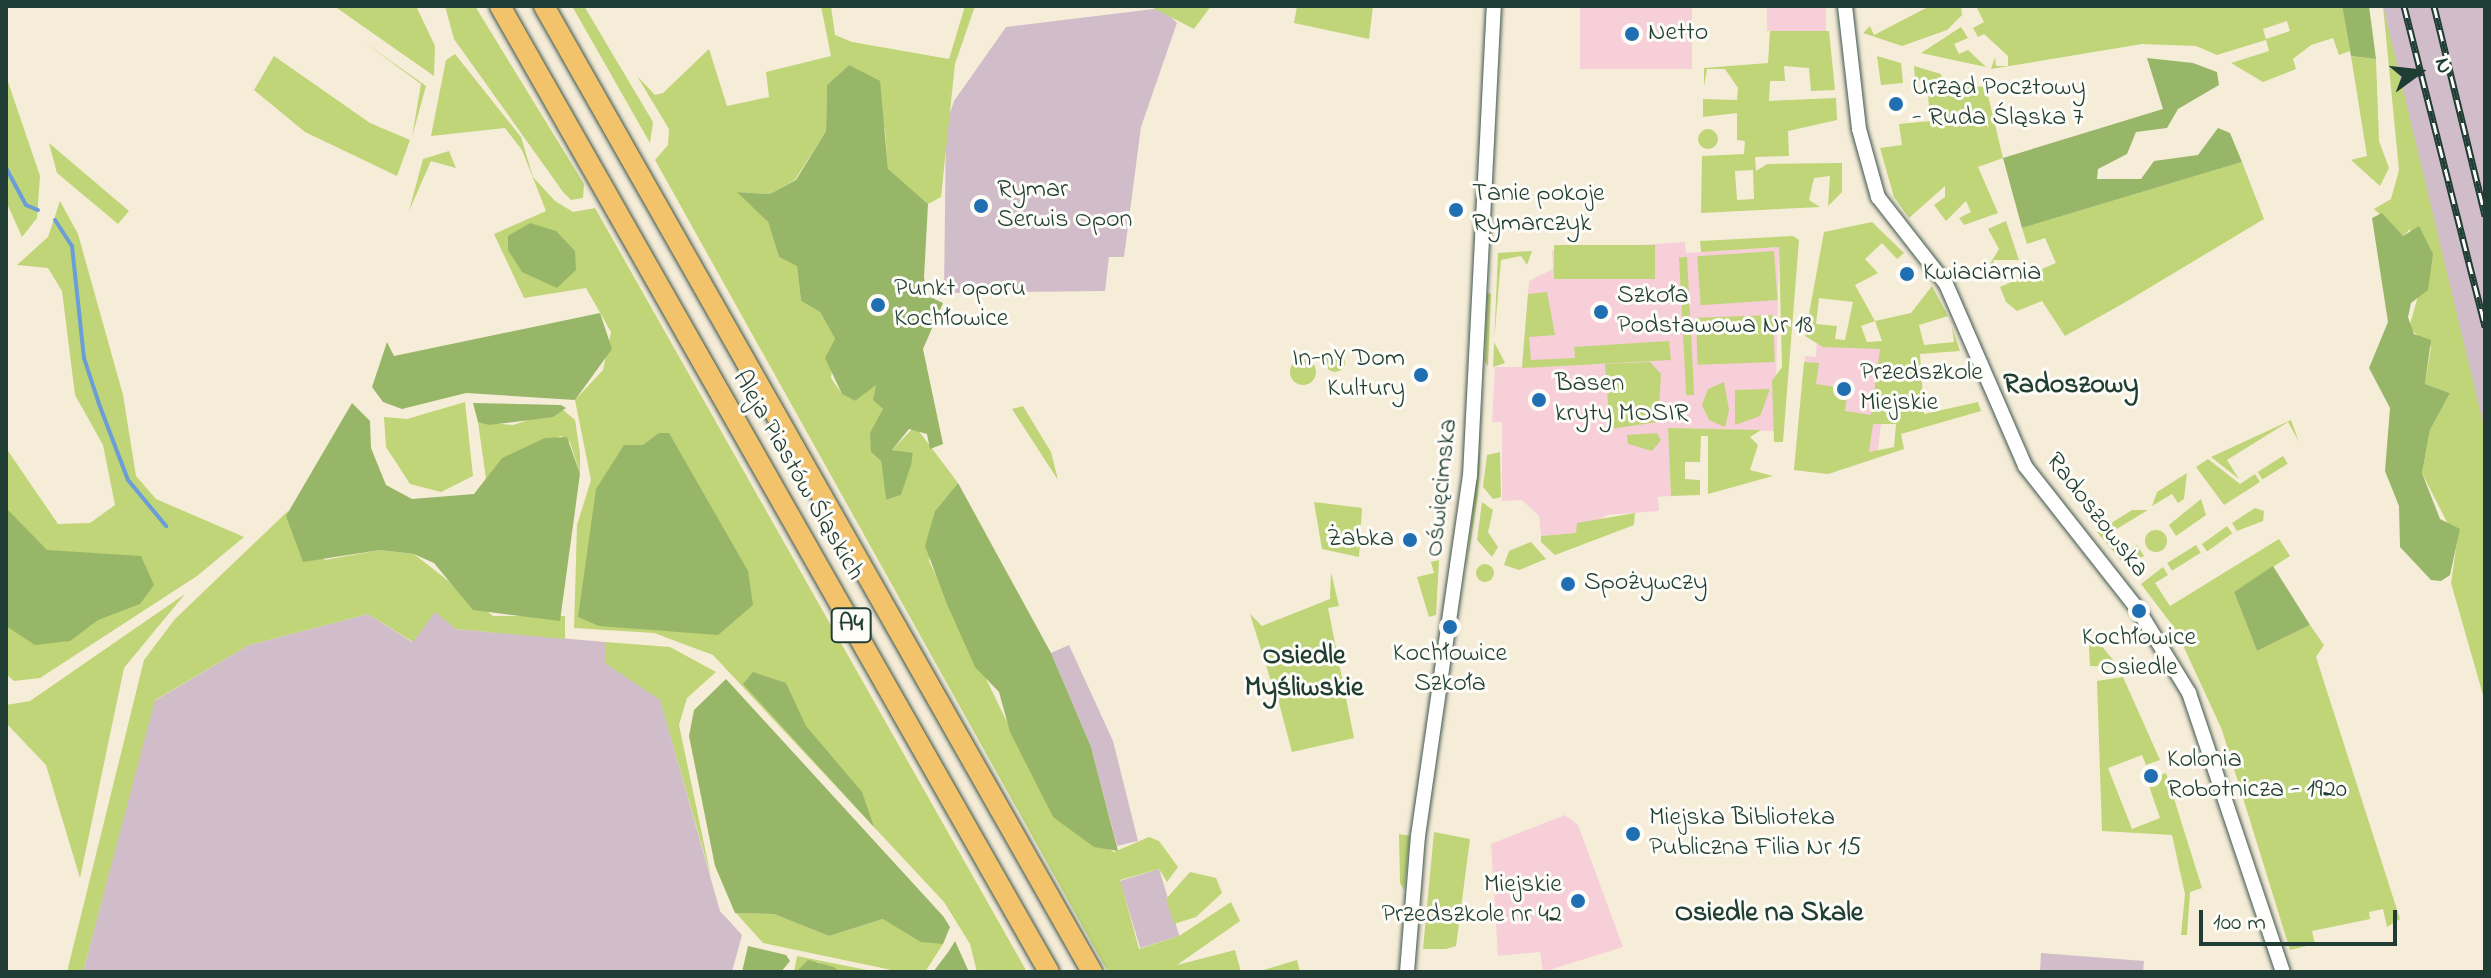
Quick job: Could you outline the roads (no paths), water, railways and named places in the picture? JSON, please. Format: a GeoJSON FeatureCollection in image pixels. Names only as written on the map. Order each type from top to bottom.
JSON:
{"type":"FeatureCollection","features":[{"type":"Feature","properties":{"kind":"highway","name":"Aleja Piastów Śląskich"},"geometry":{"type":"LineString","coordinates":[[500,6],[1049,972]]}},
{"type":"Feature","properties":{"kind":"highway","name":"Aleja Piastów Śląskich"},"geometry":{"type":"LineString","coordinates":[[544,6],[1092,972]]}},
{"type":"Feature","properties":{"kind":"street","name":"Oświęcimska"},"geometry":{"type":"LineString","coordinates":[[1407,972],[1418,836],[1470,476],[1494,6]]}},
{"type":"Feature","properties":{"kind":"street","name":"Radoszowska"},"geometry":{"type":"LineString","coordinates":[[1845,6],[1859,129],[1878,197],[1946,284],[2025,466],[2139,611],[2189,693],[2283,972]]}},
{"type":"Feature","properties":{"kind":"waterway"},"geometry":{"type":"LineString","coordinates":[[6,168],[26,205],[38,210]]}},
{"type":"Feature","properties":{"kind":"waterway"},"geometry":{"type":"LineString","coordinates":[[55,220],[72,246],[84,358],[99,404],[128,480],[166,526]]}},
{"type":"Feature","properties":{"kind":"railway"},"geometry":{"type":"LineString","coordinates":[[2404,6],[2485,327]]}},
{"type":"Feature","properties":{"kind":"railway"},"geometry":{"type":"LineString","coordinates":[[2434,6],[2485,216]]}},
{"type":"Feature","properties":{"kind":"place","name":"Netto"},"geometry":{"type":"Point","coordinates":[1632,34]}},
{"type":"Feature","properties":{"kind":"place","name":"Urząd Pocztowy - Ruda Śląska 7"},"geometry":{"type":"Point","coordinates":[1896,104]}},
{"type":"Feature","properties":{"kind":"place","name":"Rymar Serwis Opon"},"geometry":{"type":"Point","coordinates":[981,206]}},
{"type":"Feature","properties":{"kind":"place","name":"Tanie pokoje Rymarczyk"},"geometry":{"type":"Point","coordinates":[1456,210]}},
{"type":"Feature","properties":{"kind":"place","name":"Kwiaciarnia"},"geometry":{"type":"Point","coordinates":[1907,274]}},
{"type":"Feature","properties":{"kind":"place","name":"Punkt oporu Kochłowice"},"geometry":{"type":"Point","coordinates":[878,305]}},
{"type":"Feature","properties":{"kind":"place","name":"Szkoła Podstawowa Nr 18"},"geometry":{"type":"Point","coordinates":[1601,312]}},
{"type":"Feature","properties":{"kind":"place","name":"In-nY Dom Kultury"},"geometry":{"type":"Point","coordinates":[1421,375]}},
{"type":"Feature","properties":{"kind":"place","name":"Przedszkole Miejskie"},"geometry":{"type":"Point","coordinates":[1844,389]}},
{"type":"Feature","properties":{"kind":"place","name":"Basen kryty MOSIR"},"geometry":{"type":"Point","coordinates":[1539,400]}},
{"type":"Feature","properties":{"kind":"place","name":"Żabka"},"geometry":{"type":"Point","coordinates":[1410,540]}},
{"type":"Feature","properties":{"kind":"place","name":"Spożywczy"},"geometry":{"type":"Point","coordinates":[1568,584]}},
{"type":"Feature","properties":{"kind":"place","name":"Kochłowice Osiedle"},"geometry":{"type":"Point","coordinates":[2139,611]}},
{"type":"Feature","properties":{"kind":"place","name":"Kochłowice Szkoła"},"geometry":{"type":"Point","coordinates":[1450,627]}},
{"type":"Feature","properties":{"kind":"place","name":"Kolonia Robotnicza - 1920"},"geometry":{"type":"Point","coordinates":[2151,776]}},
{"type":"Feature","properties":{"kind":"place","name":"Miejska Biblioteka Publiczna Filia Nr 15"},"geometry":{"type":"Point","coordinates":[1633,834]}},
{"type":"Feature","properties":{"kind":"place","name":"Miejskie Przedszkole nr 42"},"geometry":{"type":"Point","coordinates":[1578,901]}},
{"type":"Feature","properties":{"kind":"district","name":"Radoszowy"},"geometry":{"type":"Point","coordinates":[2071,386]}},
{"type":"Feature","properties":{"kind":"district","name":"Osiedle Myśliwskie"},"geometry":{"type":"Point","coordinates":[1304,673]}},
{"type":"Feature","properties":{"kind":"district","name":"Osiedle na Skale"},"geometry":{"type":"Point","coordinates":[1769,914]}}]}
